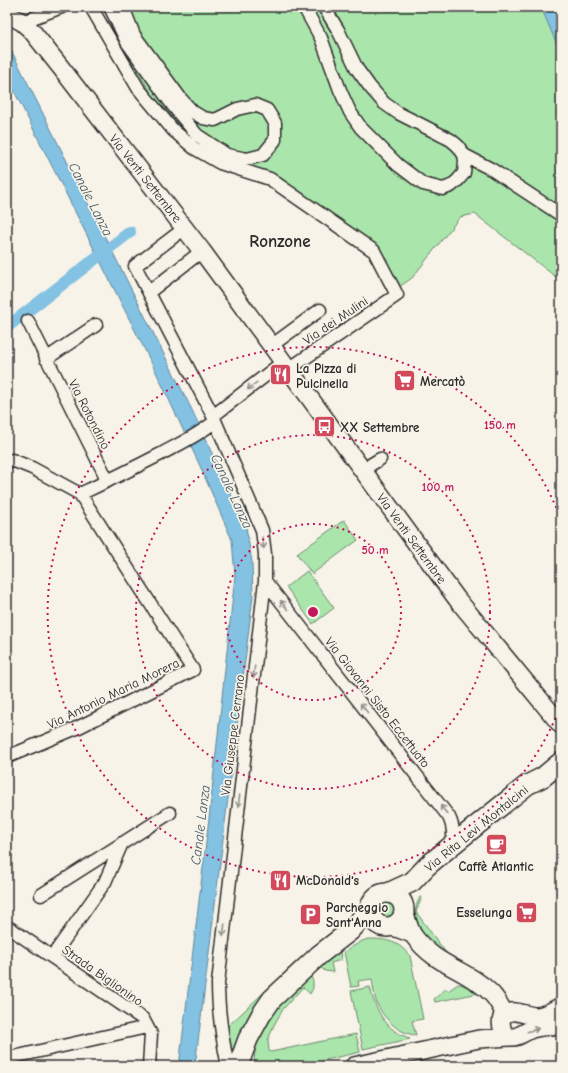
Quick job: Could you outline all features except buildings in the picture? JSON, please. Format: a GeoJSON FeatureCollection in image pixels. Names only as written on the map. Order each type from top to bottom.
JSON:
{"type":"FeatureCollection","features":[{"type":"Feature","properties":{"kind":"main road","name":"Via Venti Settembre"},"geometry":{"type":"LineString","coordinates":[[13,15],[31,30],[185,228],[457,599],[561,725]]}},
{"type":"Feature","properties":{"kind":"main road","name":"Via Rita Levi Montalcini"},"geometry":{"type":"LineString","coordinates":[[388,893],[412,882],[427,866],[527,785],[552,775],[561,762]]}},
{"type":"Feature","properties":{"kind":"main road","name":"Via Rita Levi Montalcini"},"geometry":{"type":"LineString","coordinates":[[404,909],[412,882]]}},
{"type":"Feature","properties":{"kind":"main road"},"geometry":{"type":"LineString","coordinates":[[243,1062],[252,1033],[261,1015],[272,999],[319,955],[350,931],[370,909],[374,899],[383,893],[388,893],[398,897],[404,909],[412,934],[432,956],[479,983],[488,990],[496,1000],[505,1025],[514,1037],[534,1029],[561,1026]]}},
{"type":"Feature","properties":{"kind":"main road"},"geometry":{"type":"LineString","coordinates":[[370,909],[373,920],[386,926],[412,934]]}},
{"type":"Feature","properties":{"kind":"main road"},"geometry":{"type":"LineString","coordinates":[[350,931],[386,926],[399,922],[404,909]]}},
{"type":"Feature","properties":{"kind":"main road"},"geometry":{"type":"LineString","coordinates":[[361,1065],[479,1039],[505,1025],[513,1011],[539,1016],[561,1006]]}},
{"type":"Feature","properties":{"kind":"street"},"geometry":{"type":"LineString","coordinates":[[13,15],[62,7]]}},
{"type":"Feature","properties":{"kind":"street","name":"Via dei Mulini"},"geometry":{"type":"LineString","coordinates":[[91,7],[138,88],[173,130],[194,148],[220,162],[270,179],[374,251],[397,295],[286,366]]}},
{"type":"Feature","properties":{"kind":"street"},"geometry":{"type":"LineString","coordinates":[[110,7],[127,42],[174,107],[197,135],[227,155],[247,159],[263,155],[275,140],[275,123],[267,110],[255,105],[237,109],[215,120],[203,118],[192,112],[134,35],[123,7]]}},
{"type":"Feature","properties":{"kind":"street"},"geometry":{"type":"LineString","coordinates":[[304,7],[321,38],[340,90],[350,112],[360,128],[389,156],[423,184],[443,189],[451,186],[464,173],[464,155],[458,146],[451,140],[398,113],[384,103],[357,69],[338,30],[324,7]]}},
{"type":"Feature","properties":{"kind":"street"},"geometry":{"type":"LineString","coordinates":[[464,155],[491,169],[561,214]]}},
{"type":"Feature","properties":{"kind":"street","name":"Via Giuseppe Cerrano"},"geometry":{"type":"LineString","coordinates":[[185,228],[135,266],[149,292],[262,530],[265,554],[265,581],[218,983],[220,1021],[228,1066]]}},
{"type":"Feature","properties":{"kind":"street"},"geometry":{"type":"LineString","coordinates":[[149,292],[202,251]]}},
{"type":"Feature","properties":{"kind":"street"},"geometry":{"type":"LineString","coordinates":[[271,346],[320,310]]}},
{"type":"Feature","properties":{"kind":"street","name":"Via Rotondino"},"geometry":{"type":"LineString","coordinates":[[28,321],[108,481]]}},
{"type":"Feature","properties":{"kind":"street"},"geometry":{"type":"LineString","coordinates":[[46,359],[96,325]]}},
{"type":"Feature","properties":{"kind":"street"},"geometry":{"type":"LineString","coordinates":[[7,462],[12,460],[32,468],[80,494],[168,450],[211,422],[286,366]]}},
{"type":"Feature","properties":{"kind":"street"},"geometry":{"type":"LineString","coordinates":[[362,470],[380,459]]}},
{"type":"Feature","properties":{"kind":"street","name":"Via Antonio Maria Morera"},"geometry":{"type":"LineString","coordinates":[[7,757],[79,727],[193,670],[80,494]]}},
{"type":"Feature","properties":{"kind":"street","name":"Via Giovanni Sisto Eccettuato"},"geometry":{"type":"LineString","coordinates":[[265,581],[449,816],[454,831],[451,846]]}},
{"type":"Feature","properties":{"kind":"street"},"geometry":{"type":"LineString","coordinates":[[41,895],[170,813]]}},
{"type":"Feature","properties":{"kind":"street"},"geometry":{"type":"LineString","coordinates":[[52,957],[105,882],[122,843]]}},
{"type":"Feature","properties":{"kind":"street","name":"Strada Biglionino"},"geometry":{"type":"LineString","coordinates":[[7,927],[143,1019],[147,1027]]}},
{"type":"Feature","properties":{"kind":"street"},"geometry":{"type":"LineString","coordinates":[[10,1066],[8,1058],[147,1027],[151,1034],[149,1066]]}},
{"type":"Feature","properties":{"kind":"green space"},"geometry":{"type":"Polygon","coordinates":[[[104,7],[561,7],[561,281],[475,214],[460,217],[412,278],[393,291],[377,251],[277,183],[200,147],[158,104],[116,37],[104,7]]]}},
{"type":"Feature","properties":{"kind":"green space"},"geometry":{"type":"Polygon","coordinates":[[[344,520],[358,540],[312,574],[297,554],[344,520]]]}},
{"type":"Feature","properties":{"kind":"green space"},"geometry":{"type":"Polygon","coordinates":[[[307,571],[334,608],[313,624],[286,587],[307,571]]]}},
{"type":"Feature","properties":{"kind":"green space"},"geometry":{"type":"Polygon","coordinates":[[[420,897],[422,897],[416,912],[420,897]]]}},
{"type":"Feature","properties":{"kind":"green space"},"geometry":{"type":"Polygon","coordinates":[[[389,902],[396,907],[397,910],[392,917],[389,918],[382,913],[381,910],[386,903],[389,902]]]}},
{"type":"Feature","properties":{"kind":"green space"},"geometry":{"type":"Polygon","coordinates":[[[416,912],[452,961],[436,950],[420,932],[421,929],[417,921],[416,912]]]}},
{"type":"Feature","properties":{"kind":"green space"},"geometry":{"type":"Polygon","coordinates":[[[368,939],[386,940],[392,942],[401,947],[410,956],[423,1019],[412,1021],[416,1035],[403,1032],[392,1024],[382,1013],[376,1001],[372,979],[358,981],[359,986],[351,987],[344,952],[368,939]]]}},
{"type":"Feature","properties":{"kind":"green space"},"geometry":{"type":"Polygon","coordinates":[[[340,951],[341,960],[331,963],[333,972],[325,971],[320,967],[340,951]]]}},
{"type":"Feature","properties":{"kind":"green space"},"geometry":{"type":"Polygon","coordinates":[[[299,959],[299,965],[238,1048],[230,1049],[225,1029],[299,959]]]}},
{"type":"Feature","properties":{"kind":"green space"},"geometry":{"type":"Polygon","coordinates":[[[310,975],[313,981],[313,988],[310,994],[303,987],[283,1009],[268,1040],[269,1051],[271,1052],[356,1034],[360,1052],[300,1066],[255,1066],[255,1053],[258,1040],[264,1028],[281,1004],[310,975]]]}},
{"type":"Feature","properties":{"kind":"green space"},"geometry":{"type":"Polygon","coordinates":[[[458,984],[479,993],[435,1002],[434,999],[446,989],[448,991],[458,984]]]}},
{"type":"Feature","properties":{"kind":"green space"},"geometry":{"type":"Polygon","coordinates":[[[370,987],[376,1006],[382,1018],[396,1032],[410,1039],[363,1049],[351,991],[370,987]]]}},
{"type":"Feature","properties":{"kind":"water"},"geometry":{"type":"Polygon","coordinates":[[[541,7],[561,7],[561,54],[541,7]]]}},
{"type":"Feature","properties":{"kind":"water"},"geometry":{"type":"Polygon","coordinates":[[[7,42],[192,410],[246,527],[252,562],[253,596],[195,1066],[179,1066],[209,818],[235,576],[232,540],[200,466],[157,374],[7,77],[7,42]]]}},
{"type":"Feature","properties":{"kind":"waterway"},"geometry":{"type":"LineString","coordinates":[[7,327],[130,232]]}},
{"type":"Feature","properties":{"kind":"place","name":"La Pizza di Pulcinella"},"geometry":{"type":"Point","coordinates":[281,375]}},
{"type":"Feature","properties":{"kind":"place","name":"Mercatò"},"geometry":{"type":"Point","coordinates":[405,381]}},
{"type":"Feature","properties":{"kind":"place","name":"XX Settembre"},"geometry":{"type":"Point","coordinates":[324,427]}},
{"type":"Feature","properties":{"kind":"place","name":"Caffè Atlantic"},"geometry":{"type":"Point","coordinates":[496,844]}},
{"type":"Feature","properties":{"kind":"place","name":"McDonald's"},"geometry":{"type":"Point","coordinates":[280,880]}},
{"type":"Feature","properties":{"kind":"place","name":"Esselunga"},"geometry":{"type":"Point","coordinates":[527,912]}},
{"type":"Feature","properties":{"kind":"place","name":"Parcheggio Sant'Anna"},"geometry":{"type":"Point","coordinates":[311,914]}},
{"type":"Feature","properties":{"kind":"district","name":"Ronzone"},"geometry":{"type":"Point","coordinates":[280,241]}},
{"type":"Feature","properties":{"kind":"water label","name":"Canale Lanza"},"geometry":{"type":"Point","coordinates":[91,199]}},
{"type":"Feature","properties":{"kind":"water label","name":"Canale Lanza"},"geometry":{"type":"Point","coordinates":[232,491]}},
{"type":"Feature","properties":{"kind":"water label","name":"Canale Lanza"},"geometry":{"type":"Point","coordinates":[200,825]}}]}
